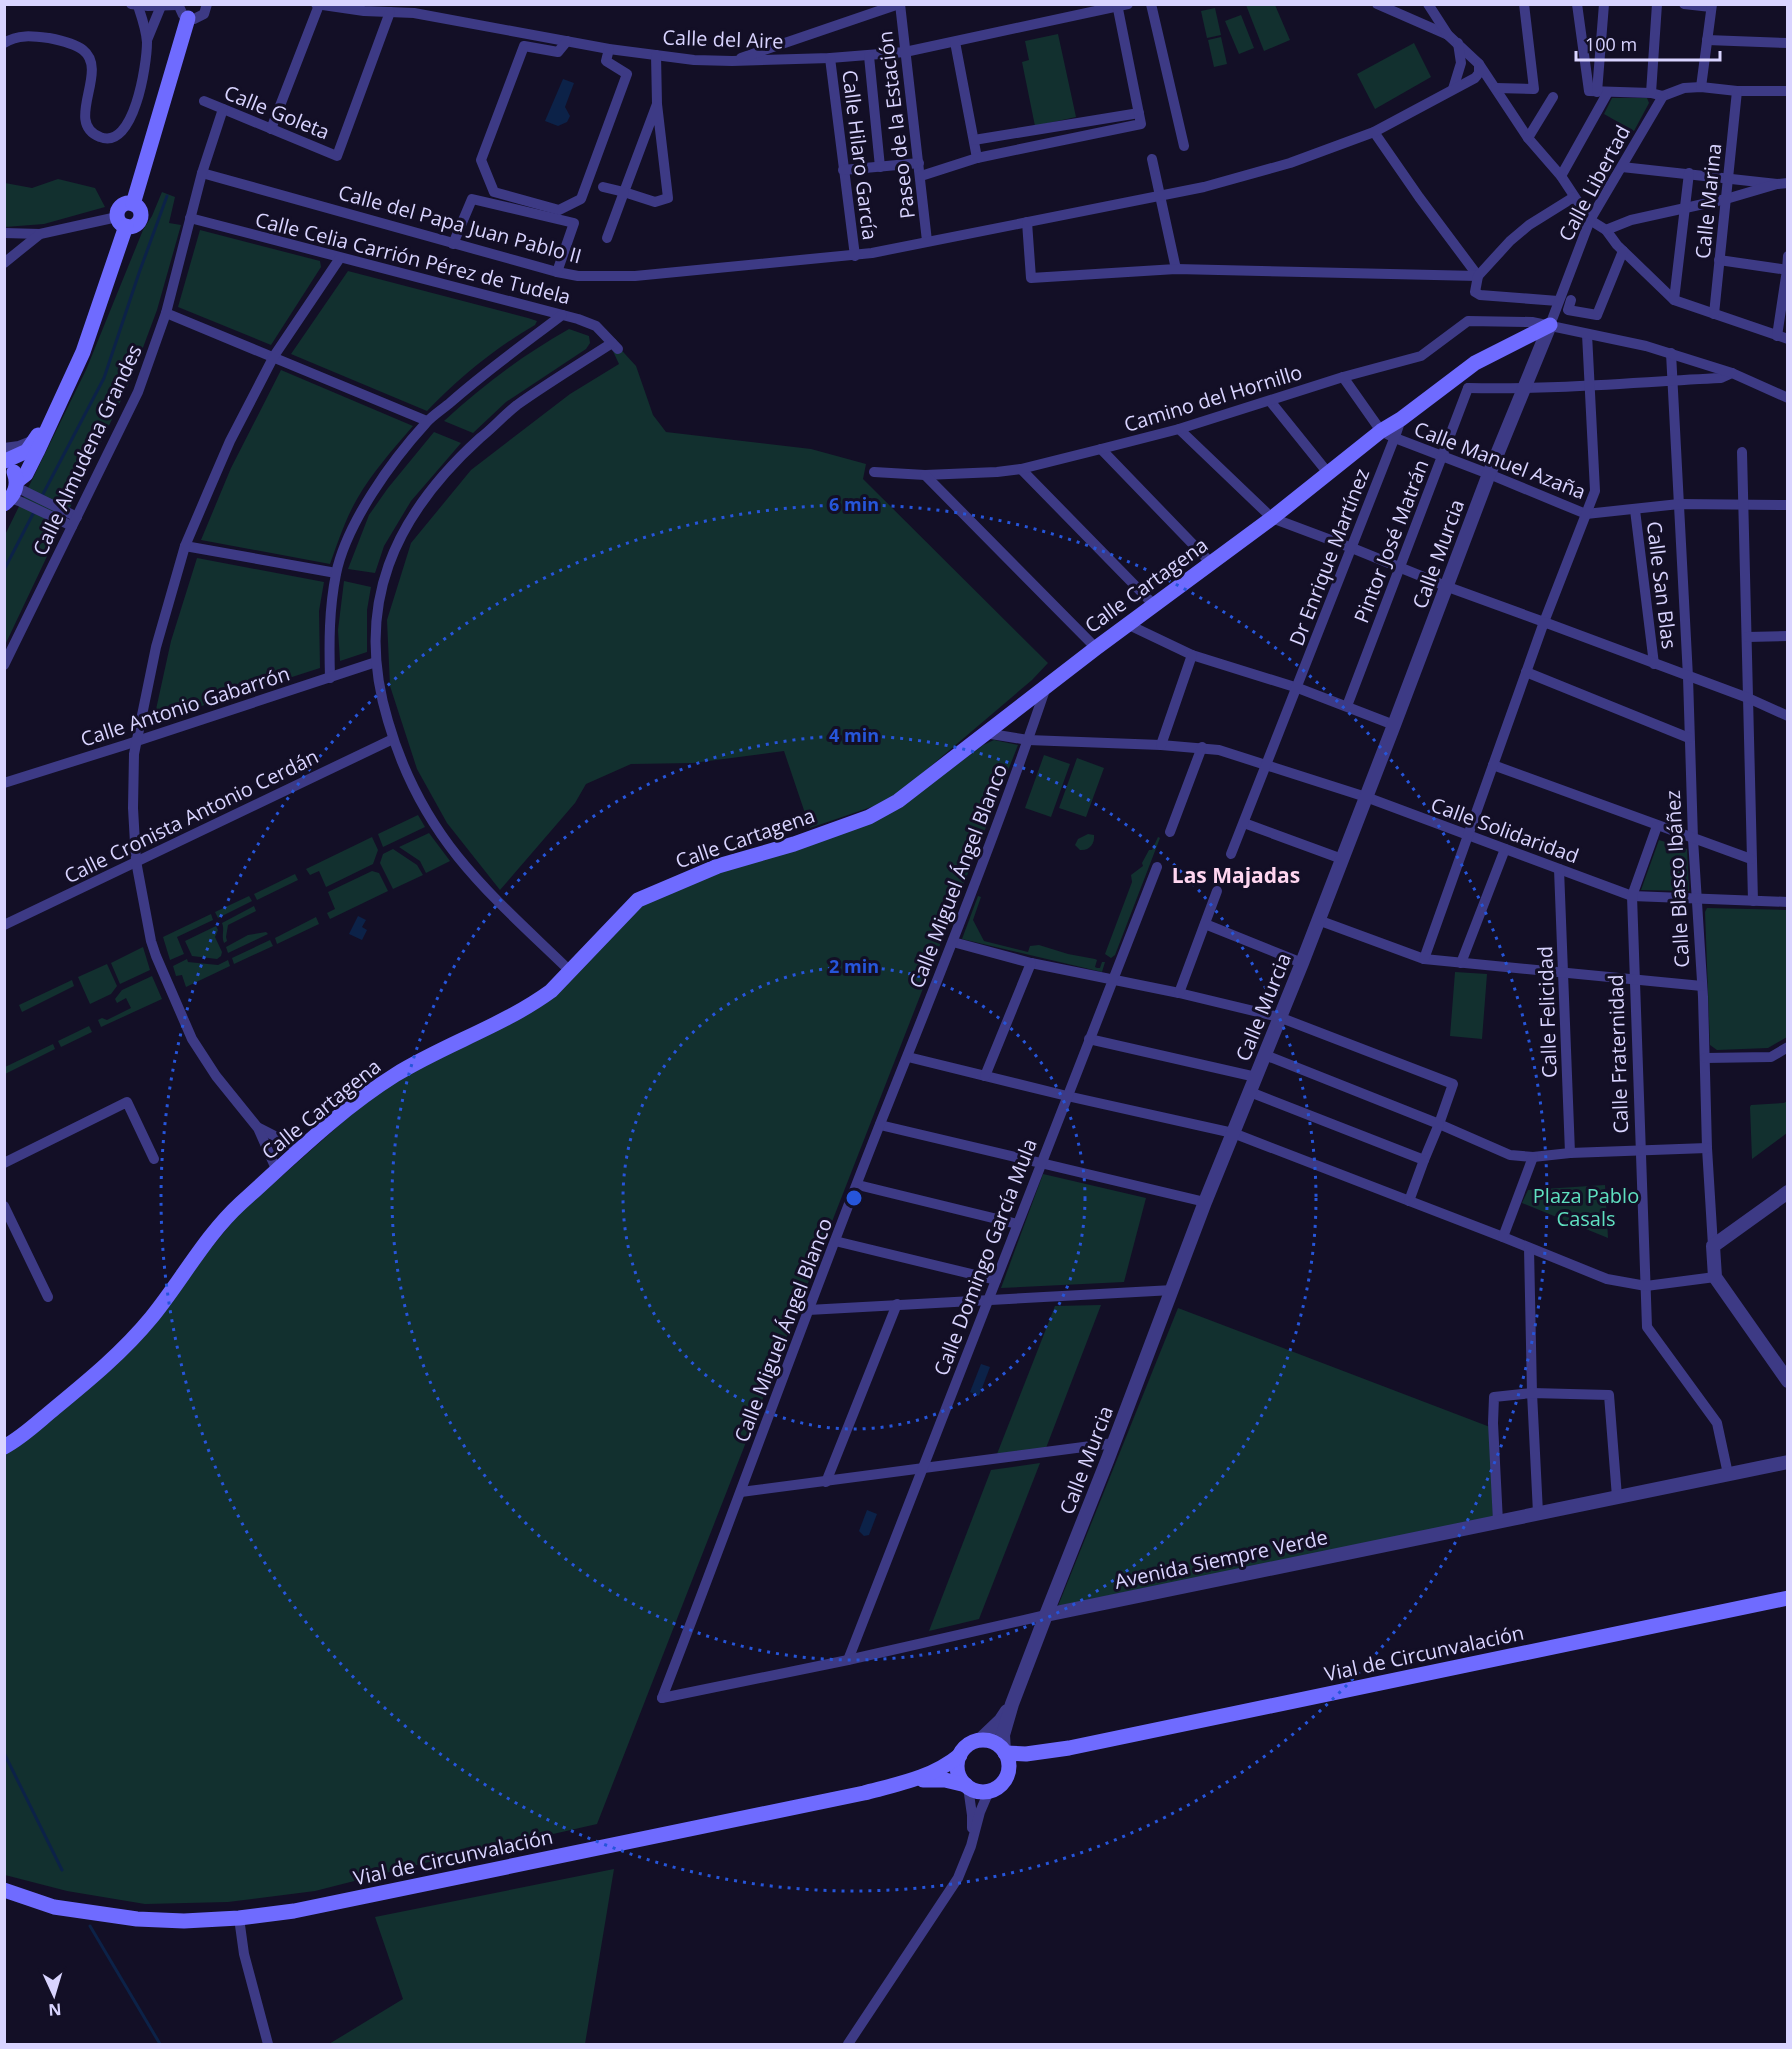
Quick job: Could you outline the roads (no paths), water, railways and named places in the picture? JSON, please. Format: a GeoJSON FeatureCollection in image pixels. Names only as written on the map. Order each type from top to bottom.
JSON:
{"type":"FeatureCollection","features":[{"type":"Feature","properties":{"kind":"main road"},"geometry":{"type":"LineString","coordinates":[[10,497],[26,474],[83,352],[121,222],[135,225],[140,218],[139,209],[133,204],[189,18]]}},
{"type":"Feature","properties":{"kind":"main road","name":"Calle Cartagena"},"geometry":{"type":"LineString","coordinates":[[4,1447],[121,1352],[152,1317],[218,1228],[238,1206],[354,1105],[394,1076],[534,1003],[551,991],[638,900],[718,866],[794,844],[884,810],[924,782],[1096,648],[1272,518],[1328,473],[1388,435],[1401,419],[1475,363],[1550,325]]}},
{"type":"Feature","properties":{"kind":"main road"},"geometry":{"type":"LineString","coordinates":[[10,497],[13,469],[5,456],[27,451],[61,400]]}},
{"type":"Feature","properties":{"kind":"main road","name":"Vial de Circunvalación"},"geometry":{"type":"LineString","coordinates":[[1005,1752],[1026,1754],[1069,1748],[1788,1598]]}},
{"type":"Feature","properties":{"kind":"main road"},"geometry":{"type":"LineString","coordinates":[[980,1740],[993,1742],[1005,1752],[1009,1764],[1007,1775],[996,1788],[989,1791],[979,1791],[967,1786],[958,1772],[960,1755],[967,1746],[980,1740]]}},
{"type":"Feature","properties":{"kind":"main road","name":"Vial de Circunvalación"},"geometry":{"type":"LineString","coordinates":[[1007,1775],[1023,1764],[1069,1748]]}},
{"type":"Feature","properties":{"kind":"main road","name":"Vial de Circunvalación"},"geometry":{"type":"LineString","coordinates":[[908,1782],[944,1767],[960,1755]]}},
{"type":"Feature","properties":{"kind":"main road","name":"Vial de Circunvalación"},"geometry":{"type":"LineString","coordinates":[[4,1890],[54,1907],[137,1919],[184,1921],[239,1918],[294,1911],[908,1782],[945,1779],[967,1786]]}},
{"type":"Feature","properties":{"kind":"street"},"geometry":{"type":"LineString","coordinates":[[134,5],[178,5],[181,13],[194,19],[206,12],[207,4]]}},
{"type":"Feature","properties":{"kind":"street"},"geometry":{"type":"LineString","coordinates":[[732,61],[900,4]]}},
{"type":"Feature","properties":{"kind":"street","name":"Paseo de la Estación"},"geometry":{"type":"LineString","coordinates":[[900,4],[927,241]]}},
{"type":"Feature","properties":{"kind":"street"},"geometry":{"type":"LineString","coordinates":[[1151,4],[1184,146]]}},
{"type":"Feature","properties":{"kind":"street"},"geometry":{"type":"LineString","coordinates":[[1377,4],[1449,35]]}},
{"type":"Feature","properties":{"kind":"street"},"geometry":{"type":"LineString","coordinates":[[1428,4],[1449,35],[1477,61],[1528,138],[1561,176],[1590,220],[1606,230],[1620,248],[1674,300],[1782,338],[1788,256]]}},
{"type":"Feature","properties":{"kind":"street"},"geometry":{"type":"LineString","coordinates":[[1458,43],[1462,76],[1495,86],[1534,89],[1524,4]]}},
{"type":"Feature","properties":{"kind":"street"},"geometry":{"type":"LineString","coordinates":[[1578,4],[1598,92]]}},
{"type":"Feature","properties":{"kind":"street"},"geometry":{"type":"LineString","coordinates":[[1561,176],[1598,92],[1604,4]]}},
{"type":"Feature","properties":{"kind":"street"},"geometry":{"type":"LineString","coordinates":[[1650,93],[1657,4]]}},
{"type":"Feature","properties":{"kind":"street"},"geometry":{"type":"LineString","coordinates":[[1684,4],[1712,6],[1701,87]]}},
{"type":"Feature","properties":{"kind":"street"},"geometry":{"type":"LineString","coordinates":[[4,44],[21,36],[34,36],[56,40],[83,50],[90,58],[92,65],[85,112],[86,123],[92,132],[100,137],[118,136],[125,129],[132,114],[143,77],[147,40],[143,20],[134,5]]}},
{"type":"Feature","properties":{"kind":"street"},"geometry":{"type":"LineString","coordinates":[[272,129],[317,5]]}},
{"type":"Feature","properties":{"kind":"street","name":"Calle del Aire"},"geometry":{"type":"LineString","coordinates":[[317,5],[364,11],[414,13],[609,49],[694,60],[732,61],[869,56],[905,52],[1121,5]]}},
{"type":"Feature","properties":{"kind":"street"},"geometry":{"type":"LineString","coordinates":[[921,176],[977,158],[1141,124],[1121,5]]}},
{"type":"Feature","properties":{"kind":"street"},"geometry":{"type":"LineString","coordinates":[[147,40],[162,6]]}},
{"type":"Feature","properties":{"kind":"street","name":"Calle Goleta"},"geometry":{"type":"LineString","coordinates":[[204,101],[337,156],[390,12]]}},
{"type":"Feature","properties":{"kind":"street"},"geometry":{"type":"LineString","coordinates":[[1707,40],[1788,43]]}},
{"type":"Feature","properties":{"kind":"street"},"geometry":{"type":"LineString","coordinates":[[567,41],[558,52],[524,46],[481,160],[494,192],[559,210],[581,199],[627,74],[606,61],[609,49]]}},
{"type":"Feature","properties":{"kind":"street"},"geometry":{"type":"LineString","coordinates":[[955,42],[977,158]]}},
{"type":"Feature","properties":{"kind":"street"},"geometry":{"type":"LineString","coordinates":[[781,44],[780,51],[784,60]]}},
{"type":"Feature","properties":{"kind":"street"},"geometry":{"type":"LineString","coordinates":[[603,187],[655,202],[668,198],[657,104],[656,55]]}},
{"type":"Feature","properties":{"kind":"street"},"geometry":{"type":"LineString","coordinates":[[869,56],[880,167]]}},
{"type":"Feature","properties":{"kind":"street","name":"Calle Hilaro García"},"geometry":{"type":"LineString","coordinates":[[830,58],[855,256]]}},
{"type":"Feature","properties":{"kind":"street"},"geometry":{"type":"LineString","coordinates":[[1453,88],[1460,66],[1467,59],[1477,61]]}},
{"type":"Feature","properties":{"kind":"street"},"geometry":{"type":"LineString","coordinates":[[1473,79],[1480,70],[1477,61]]}},
{"type":"Feature","properties":{"kind":"street","name":"Calle del Papa Juan Pablo II"},"geometry":{"type":"LineString","coordinates":[[202,173],[557,272],[578,276],[635,276],[855,256],[1204,187],[1246,177],[1374,132],[1473,79]]}},
{"type":"Feature","properties":{"kind":"street"},"geometry":{"type":"LineString","coordinates":[[1598,92],[1650,93],[1663,96],[1684,88],[1701,87],[1737,91],[1788,91]]}},
{"type":"Feature","properties":{"kind":"street","name":"Calle Marina"},"geometry":{"type":"LineString","coordinates":[[1714,314],[1737,91]]}},
{"type":"Feature","properties":{"kind":"street","name":"Calle Libertad"},"geometry":{"type":"LineString","coordinates":[[1550,325],[1590,220],[1663,96]]}},
{"type":"Feature","properties":{"kind":"street"},"geometry":{"type":"LineString","coordinates":[[1528,138],[1553,97]]}},
{"type":"Feature","properties":{"kind":"street"},"geometry":{"type":"LineString","coordinates":[[607,238],[657,104]]}},
{"type":"Feature","properties":{"kind":"street","name":"Calle Almudena Grandes"},"geometry":{"type":"LineString","coordinates":[[4,665],[138,392],[166,313],[202,173],[223,109]]}},
{"type":"Feature","properties":{"kind":"street"},"geometry":{"type":"LineString","coordinates":[[974,140],[1139,113]]}},
{"type":"Feature","properties":{"kind":"street"},"geometry":{"type":"LineString","coordinates":[[1374,132],[1478,276]]}},
{"type":"Feature","properties":{"kind":"street"},"geometry":{"type":"LineString","coordinates":[[1152,159],[1176,269]]}},
{"type":"Feature","properties":{"kind":"street"},"geometry":{"type":"LineString","coordinates":[[843,170],[919,163]]}},
{"type":"Feature","properties":{"kind":"street"},"geometry":{"type":"LineString","coordinates":[[1622,167],[1782,184]]}},
{"type":"Feature","properties":{"kind":"street"},"geometry":{"type":"LineString","coordinates":[[1674,300],[1689,173]]}},
{"type":"Feature","properties":{"kind":"street"},"geometry":{"type":"LineString","coordinates":[[1606,230],[1631,220],[1782,184]]}},
{"type":"Feature","properties":{"kind":"street"},"geometry":{"type":"LineString","coordinates":[[1558,301],[1480,296],[1475,292],[1478,276],[1510,241],[1529,225],[1574,197]]}},
{"type":"Feature","properties":{"kind":"street"},"geometry":{"type":"LineString","coordinates":[[453,244],[472,199],[574,223],[557,272]]}},
{"type":"Feature","properties":{"kind":"street","name":"Calle Celia Carrión Pérez de Tudela"},"geometry":{"type":"LineString","coordinates":[[190,218],[562,315],[596,326],[615,346],[516,406],[453,464],[418,508],[393,552],[383,579],[377,610],[376,662]]}},
{"type":"Feature","properties":{"kind":"street"},"geometry":{"type":"LineString","coordinates":[[4,233],[40,234],[121,222]]}},
{"type":"Feature","properties":{"kind":"street"},"geometry":{"type":"LineString","coordinates":[[1027,222],[1031,278],[1176,269],[1478,276]]}},
{"type":"Feature","properties":{"kind":"street"},"geometry":{"type":"LineString","coordinates":[[4,263],[40,234]]}},
{"type":"Feature","properties":{"kind":"street"},"geometry":{"type":"LineString","coordinates":[[1571,300],[1568,310],[1597,315],[1620,248]]}},
{"type":"Feature","properties":{"kind":"street"},"geometry":{"type":"LineString","coordinates":[[277,1171],[258,1128],[216,1076],[192,1039],[151,941],[136,861],[133,808],[136,741],[156,646],[185,546],[230,441],[274,357],[340,258]]}},
{"type":"Feature","properties":{"kind":"street"},"geometry":{"type":"LineString","coordinates":[[1719,260],[1787,270]]}},
{"type":"Feature","properties":{"kind":"street"},"geometry":{"type":"LineString","coordinates":[[166,313],[428,422]]}},
{"type":"Feature","properties":{"kind":"street"},"geometry":{"type":"LineString","coordinates":[[330,678],[328,629],[336,573],[346,544],[362,510],[394,463],[428,422],[469,386],[562,315]]}},
{"type":"Feature","properties":{"kind":"street","name":"Camino del Hornillo"},"geometry":{"type":"LineString","coordinates":[[874,471],[925,475],[976,474],[1021,469],[1101,450],[1179,429],[1343,377],[1421,356],[1468,321],[1532,322],[1671,353],[1732,373],[1788,398]]}},
{"type":"Feature","properties":{"kind":"street","name":"Calle Murcia"},"geometry":{"type":"LineString","coordinates":[[1005,1752],[1003,1735],[1012,1704],[1205,1202],[1302,963],[1448,587],[1489,474],[1550,325]]}},
{"type":"Feature","properties":{"kind":"street"},"geometry":{"type":"LineString","coordinates":[[1424,959],[1544,622],[1595,491],[1587,334]]}},
{"type":"Feature","properties":{"kind":"street","name":"Calle Blasco Ibáñez"},"geometry":{"type":"LineString","coordinates":[[1671,353],[1688,676],[1707,1148],[1715,1277]]}},
{"type":"Feature","properties":{"kind":"street"},"geometry":{"type":"LineString","coordinates":[[1465,372],[1468,388],[1524,389],[1720,378],[1732,373]]}},
{"type":"Feature","properties":{"kind":"street"},"geometry":{"type":"LineString","coordinates":[[1343,377],[1388,435]]}},
{"type":"Feature","properties":{"kind":"street","name":"Pintor José Matrán"},"geometry":{"type":"LineString","coordinates":[[1347,706],[1468,388]]}},
{"type":"Feature","properties":{"kind":"street"},"geometry":{"type":"LineString","coordinates":[[1270,401],[1328,473]]}},
{"type":"Feature","properties":{"kind":"street"},"geometry":{"type":"LineString","coordinates":[[1179,429],[1272,518],[1448,587],[1748,698],[1788,716]]}},
{"type":"Feature","properties":{"kind":"street","name":"Calle Manuel Azaña"},"geometry":{"type":"LineString","coordinates":[[1388,435],[1586,514],[1679,504],[1788,505]]}},
{"type":"Feature","properties":{"kind":"street","name":"Dr Enrique Martínez"},"geometry":{"type":"LineString","coordinates":[[1231,854],[1352,548],[1388,435]]}},
{"type":"Feature","properties":{"kind":"street"},"geometry":{"type":"LineString","coordinates":[[1101,450],[1212,563]]}},
{"type":"Feature","properties":{"kind":"street"},"geometry":{"type":"LineString","coordinates":[[1742,452],[1753,901]]}},
{"type":"Feature","properties":{"kind":"street"},"geometry":{"type":"LineString","coordinates":[[1021,469],[1155,606]]}},
{"type":"Feature","properties":{"kind":"street"},"geometry":{"type":"LineString","coordinates":[[925,475],[1096,648]]}},
{"type":"Feature","properties":{"kind":"street"},"geometry":{"type":"LineString","coordinates":[[10,497],[35,503],[74,522]]}},
{"type":"Feature","properties":{"kind":"street","name":"Calle San Blas"},"geometry":{"type":"LineString","coordinates":[[1635,510],[1654,664]]}},
{"type":"Feature","properties":{"kind":"street"},"geometry":{"type":"LineString","coordinates":[[185,546],[336,573]]}},
{"type":"Feature","properties":{"kind":"street"},"geometry":{"type":"LineString","coordinates":[[1129,625],[1192,655],[1298,688],[1394,725]]}},
{"type":"Feature","properties":{"kind":"street"},"geometry":{"type":"LineString","coordinates":[[1747,637],[1788,636]]}},
{"type":"Feature","properties":{"kind":"street"},"geometry":{"type":"LineString","coordinates":[[1161,745],[1192,655]]}},
{"type":"Feature","properties":{"kind":"street"},"geometry":{"type":"LineString","coordinates":[[376,662],[382,701],[393,738],[427,814],[459,859],[504,908],[569,970]]}},
{"type":"Feature","properties":{"kind":"street","name":"Calle Antonio Gabarrón"},"geometry":{"type":"LineString","coordinates":[[4,783],[376,662]]}},
{"type":"Feature","properties":{"kind":"street"},"geometry":{"type":"LineString","coordinates":[[1526,672],[1689,738]]}},
{"type":"Feature","properties":{"kind":"street","name":"Calle Miguel Ángel Blanco"},"geometry":{"type":"LineString","coordinates":[[663,1698],[808,1310],[953,942],[1046,687]]}},
{"type":"Feature","properties":{"kind":"street","name":"Calle Solidaridad"},"geometry":{"type":"LineString","coordinates":[[985,733],[1028,740],[1202,747],[1219,750],[1366,797],[1632,896],[1788,902]]}},
{"type":"Feature","properties":{"kind":"street","name":"Calle Cronista Antonio Cerdán"},"geometry":{"type":"LineString","coordinates":[[4,925],[393,738]]}},
{"type":"Feature","properties":{"kind":"street"},"geometry":{"type":"LineString","coordinates":[[1170,832],[1202,747]]}},
{"type":"Feature","properties":{"kind":"street"},"geometry":{"type":"LineString","coordinates":[[1493,765],[1751,859]]}},
{"type":"Feature","properties":{"kind":"street"},"geometry":{"type":"LineString","coordinates":[[1245,823],[1342,859]]}},
{"type":"Feature","properties":{"kind":"street","name":"Calle Fraternidad"},"geometry":{"type":"LineString","coordinates":[[1657,826],[1632,896],[1647,1327],[1717,1423],[1728,1474]]}},
{"type":"Feature","properties":{"kind":"street"},"geometry":{"type":"LineString","coordinates":[[1461,963],[1505,849]]}},
{"type":"Feature","properties":{"kind":"street","name":"Calle Domingo García Mula"},"geometry":{"type":"LineString","coordinates":[[848,1660],[1157,867]]}},
{"type":"Feature","properties":{"kind":"street","name":"Calle Felicidad"},"geometry":{"type":"LineString","coordinates":[[1559,869],[1570,1153]]}},
{"type":"Feature","properties":{"kind":"street"},"geometry":{"type":"LineString","coordinates":[[1179,993],[1217,891]]}},
{"type":"Feature","properties":{"kind":"street"},"geometry":{"type":"LineString","coordinates":[[1318,920],[1424,959],[1702,986]]}},
{"type":"Feature","properties":{"kind":"street"},"geometry":{"type":"LineString","coordinates":[[1205,924],[1302,963]]}},
{"type":"Feature","properties":{"kind":"street"},"geometry":{"type":"LineString","coordinates":[[953,942],[1031,963],[1179,993],[1279,1017],[1453,1084],[1409,1201]]}},
{"type":"Feature","properties":{"kind":"street"},"geometry":{"type":"LineString","coordinates":[[985,1076],[1031,963]]}},
{"type":"Feature","properties":{"kind":"street"},"geometry":{"type":"LineString","coordinates":[[1089,1039],[1256,1077]]}},
{"type":"Feature","properties":{"kind":"street"},"geometry":{"type":"LineString","coordinates":[[1705,1058],[1771,1057],[1788,1047]]}},
{"type":"Feature","properties":{"kind":"street"},"geometry":{"type":"LineString","coordinates":[[1265,1055],[1439,1124],[1510,1155],[1533,1157],[1570,1153],[1707,1148]]}},
{"type":"Feature","properties":{"kind":"street"},"geometry":{"type":"LineString","coordinates":[[908,1057],[1233,1133],[1607,1279],[1646,1286],[1715,1277],[1788,1381]]}},
{"type":"Feature","properties":{"kind":"street"},"geometry":{"type":"LineString","coordinates":[[1250,1092],[1424,1160]]}},
{"type":"Feature","properties":{"kind":"street"},"geometry":{"type":"LineString","coordinates":[[4,1163],[127,1102],[154,1159]]}},
{"type":"Feature","properties":{"kind":"street"},"geometry":{"type":"LineString","coordinates":[[880,1125],[1205,1202]]}},
{"type":"Feature","properties":{"kind":"street"},"geometry":{"type":"LineString","coordinates":[[258,1128],[302,1150]]}},
{"type":"Feature","properties":{"kind":"street"},"geometry":{"type":"LineString","coordinates":[[1503,1237],[1533,1157]]}},
{"type":"Feature","properties":{"kind":"street"},"geometry":{"type":"LineString","coordinates":[[858,1185],[1017,1224]]}},
{"type":"Feature","properties":{"kind":"street"},"geometry":{"type":"LineString","coordinates":[[1713,1246],[1788,1192]]}},
{"type":"Feature","properties":{"kind":"street"},"geometry":{"type":"LineString","coordinates":[[4,1206],[48,1297]]}},
{"type":"Feature","properties":{"kind":"street"},"geometry":{"type":"LineString","coordinates":[[835,1241],[996,1280]]}},
{"type":"Feature","properties":{"kind":"street"},"geometry":{"type":"LineString","coordinates":[[1529,1248],[1532,1394],[1538,1513]]}},
{"type":"Feature","properties":{"kind":"street"},"geometry":{"type":"LineString","coordinates":[[808,1310],[1173,1290]]}},
{"type":"Feature","properties":{"kind":"street"},"geometry":{"type":"LineString","coordinates":[[826,1482],[897,1304]]}},
{"type":"Feature","properties":{"kind":"street"},"geometry":{"type":"LineString","coordinates":[[1498,1522],[1493,1424],[1494,1397],[1532,1394],[1609,1395],[1617,1497]]}},
{"type":"Feature","properties":{"kind":"street"},"geometry":{"type":"LineString","coordinates":[[741,1492],[1114,1443]]}},
{"type":"Feature","properties":{"kind":"street","name":"Avenida Siempre Verde"},"geometry":{"type":"LineString","coordinates":[[663,1698],[848,1660],[1046,1615],[1788,1462]]}},
{"type":"Feature","properties":{"kind":"street","name":"Calle Murcia"},"geometry":{"type":"LineString","coordinates":[[980,1740],[1001,1720],[1012,1704]]}},
{"type":"Feature","properties":{"kind":"street"},"geometry":{"type":"LineString","coordinates":[[967,1786],[972,1815],[971,1846]]}},
{"type":"Feature","properties":{"kind":"street"},"geometry":{"type":"LineString","coordinates":[[848,2044],[958,1878],[989,1791]]}},
{"type":"Feature","properties":{"kind":"street"},"geometry":{"type":"LineString","coordinates":[[239,1918],[244,1954],[268,2044]]}},
{"type":"Feature","properties":{"kind":"water"},"geometry":{"type":"Polygon","coordinates":[[[563,79],[574,83],[565,107],[570,116],[567,122],[558,126],[545,121],[563,79]]]}},
{"type":"Feature","properties":{"kind":"water"},"geometry":{"type":"Polygon","coordinates":[[[358,916],[366,920],[362,927],[367,930],[362,940],[349,934],[358,916]]]}},
{"type":"Feature","properties":{"kind":"water"},"geometry":{"type":"Polygon","coordinates":[[[981,1364],[990,1367],[979,1396],[970,1392],[981,1364]]]}},
{"type":"Feature","properties":{"kind":"water"},"geometry":{"type":"Polygon","coordinates":[[[867,1510],[877,1514],[869,1535],[864,1536],[859,1531],[867,1510]]]}},
{"type":"Feature","properties":{"kind":"waterway"},"geometry":{"type":"LineString","coordinates":[[42,496],[104,378],[167,196]]}},
{"type":"Feature","properties":{"kind":"waterway"},"geometry":{"type":"LineString","coordinates":[[4,570],[35,510]]}},
{"type":"Feature","properties":{"kind":"waterway"},"geometry":{"type":"LineString","coordinates":[[4,1753],[62,1870]]}},
{"type":"Feature","properties":{"kind":"waterway"},"geometry":{"type":"LineString","coordinates":[[90,1926],[160,2044]]}},
{"type":"Feature","properties":{"kind":"district","name":"Las Majadas"},"geometry":{"type":"Point","coordinates":[1236,875]}},
{"type":"Feature","properties":{"kind":"park label","name":"Plaza Pablo Casals"},"geometry":{"type":"Point","coordinates":[1586,1206]}}]}
